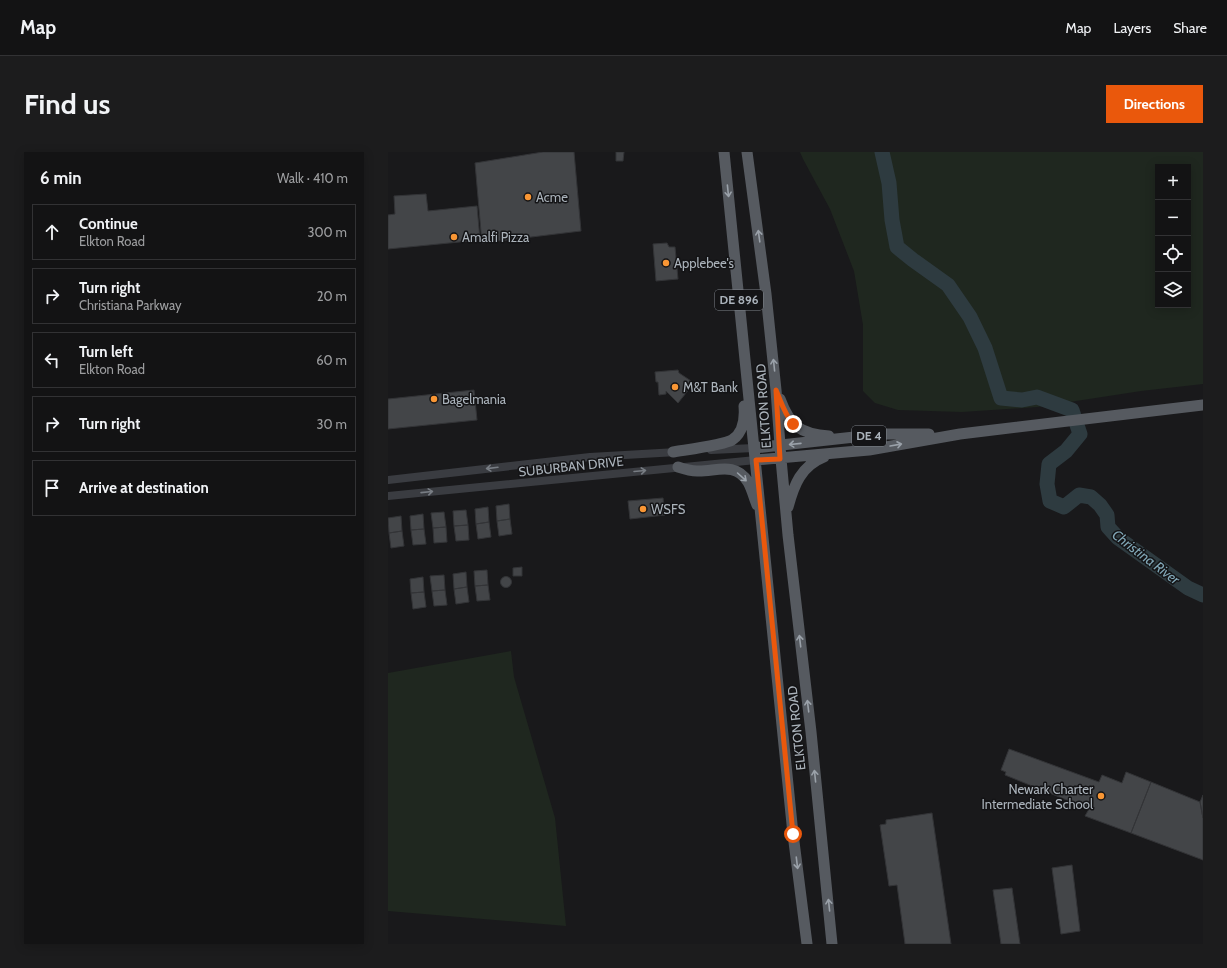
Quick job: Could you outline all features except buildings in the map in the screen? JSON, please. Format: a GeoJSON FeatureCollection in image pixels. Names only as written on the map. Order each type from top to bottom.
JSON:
{"type":"FeatureCollection","features":[{"type":"Feature","properties":{"kind":"main road","name":"ELKTON ROAD"},"geometry":{"type":"LineString","coordinates":[[724,152],[793,834],[807,944]]}},
{"type":"Feature","properties":{"kind":"main road","name":"ELKTON ROAD"},"geometry":{"type":"LineString","coordinates":[[747,152],[766,294],[776,390],[780,459],[810,725],[832,944]]}},
{"type":"Feature","properties":{"kind":"main road"},"geometry":{"type":"LineString","coordinates":[[673,452],[724,443],[732,440],[740,431],[745,414],[738,351],[742,334]]}},
{"type":"Feature","properties":{"kind":"main road"},"geometry":{"type":"LineString","coordinates":[[776,390],[789,419],[800,429],[813,434],[855,437]]}},
{"type":"Feature","properties":{"kind":"main road","name":"DE 4"},"geometry":{"type":"LineString","coordinates":[[756,460],[869,450],[960,434],[1203,405]]}},
{"type":"Feature","properties":{"kind":"main road","name":"DE 4"},"geometry":{"type":"LineString","coordinates":[[754,448],[882,434],[960,434]]}},
{"type":"Feature","properties":{"kind":"main road"},"geometry":{"type":"LineString","coordinates":[[786,516],[793,490],[799,477],[813,463],[830,454]]}},
{"type":"Feature","properties":{"kind":"main road"},"geometry":{"type":"LineString","coordinates":[[678,467],[697,471],[724,468],[738,473],[747,481],[761,515]]}},
{"type":"Feature","properties":{"kind":"street","name":"SUBURBAN DRIVE"},"geometry":{"type":"LineString","coordinates":[[388,480],[590,457],[754,448]]}},
{"type":"Feature","properties":{"kind":"street","name":"SUBURBAN DRIVE"},"geometry":{"type":"LineString","coordinates":[[388,496],[756,460]]}},
{"type":"Feature","properties":{"kind":"shaded area"},"geometry":{"type":"Polygon","coordinates":[[[800,152],[1203,152],[1203,384],[1141,391],[1037,407],[962,412],[898,410],[875,403],[863,391],[863,325],[854,271],[830,209],[800,152]]]}},
{"type":"Feature","properties":{"kind":"shaded area"},"geometry":{"type":"Polygon","coordinates":[[[511,651],[514,677],[555,818],[566,926],[388,911],[388,673],[511,651]]]}},
{"type":"Feature","properties":{"kind":"waterway","name":"Christina River"},"geometry":{"type":"LineString","coordinates":[[882,152],[889,183],[892,220],[897,247],[948,285],[970,317],[985,348],[1001,398],[1022,400],[1037,397],[1072,410],[1080,434],[1066,451],[1049,464],[1047,484],[1050,501],[1064,507],[1079,495],[1091,497],[1100,505],[1107,515],[1108,527],[1118,538],[1188,588],[1203,595]]}},
{"type":"Feature","properties":{"kind":"place","name":"Acme"},"geometry":{"type":"Point","coordinates":[528,197]}},
{"type":"Feature","properties":{"kind":"place","name":"Amalfi Pizza"},"geometry":{"type":"Point","coordinates":[454,237]}},
{"type":"Feature","properties":{"kind":"place","name":"Applebee's"},"geometry":{"type":"Point","coordinates":[666,263]}},
{"type":"Feature","properties":{"kind":"place","name":"M&T Bank"},"geometry":{"type":"Point","coordinates":[675,387]}},
{"type":"Feature","properties":{"kind":"place","name":"Bagelmania"},"geometry":{"type":"Point","coordinates":[434,399]}},
{"type":"Feature","properties":{"kind":"place","name":"WSFS"},"geometry":{"type":"Point","coordinates":[643,509]}},
{"type":"Feature","properties":{"kind":"place","name":"Newark Charter Intermediate School"},"geometry":{"type":"Point","coordinates":[1101,796]}},
{"type":"Feature","properties":{"kind":"route"},"geometry":{"type":"LineString","coordinates":[[793,424],[784,410],[776,390],[780,459],[756,460],[793,834]]}}]}
